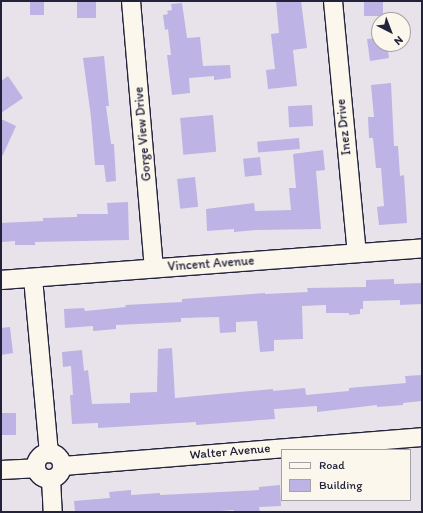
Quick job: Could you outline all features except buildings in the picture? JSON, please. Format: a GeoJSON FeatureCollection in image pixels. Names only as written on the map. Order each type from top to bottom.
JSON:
{"type":"FeatureCollection","features":[{"type":"Feature","properties":{"kind":"street","name":"Gorge View Drive"},"geometry":{"type":"LineString","coordinates":[[131,1],[154,268]]}},
{"type":"Feature","properties":{"kind":"street","name":"Inez Drive"},"geometry":{"type":"LineString","coordinates":[[333,1],[357,253]]}},
{"type":"Feature","properties":{"kind":"street","name":"Vincent Avenue"},"geometry":{"type":"LineString","coordinates":[[1,280],[422,248]]}},
{"type":"Feature","properties":{"kind":"street"},"geometry":{"type":"LineString","coordinates":[[33,278],[49,453]]}},
{"type":"Feature","properties":{"kind":"street","name":"Walter Avenue"},"geometry":{"type":"LineString","coordinates":[[63,466],[422,437]]}},
{"type":"Feature","properties":{"kind":"street"},"geometry":{"type":"LineString","coordinates":[[49,453],[58,456],[63,466],[60,475],[51,479],[41,477],[36,468],[40,458],[49,453]]}},
{"type":"Feature","properties":{"kind":"street"},"geometry":{"type":"LineString","coordinates":[[1,470],[36,468]]}},
{"type":"Feature","properties":{"kind":"street"},"geometry":{"type":"LineString","coordinates":[[51,479],[53,512]]}}]}
